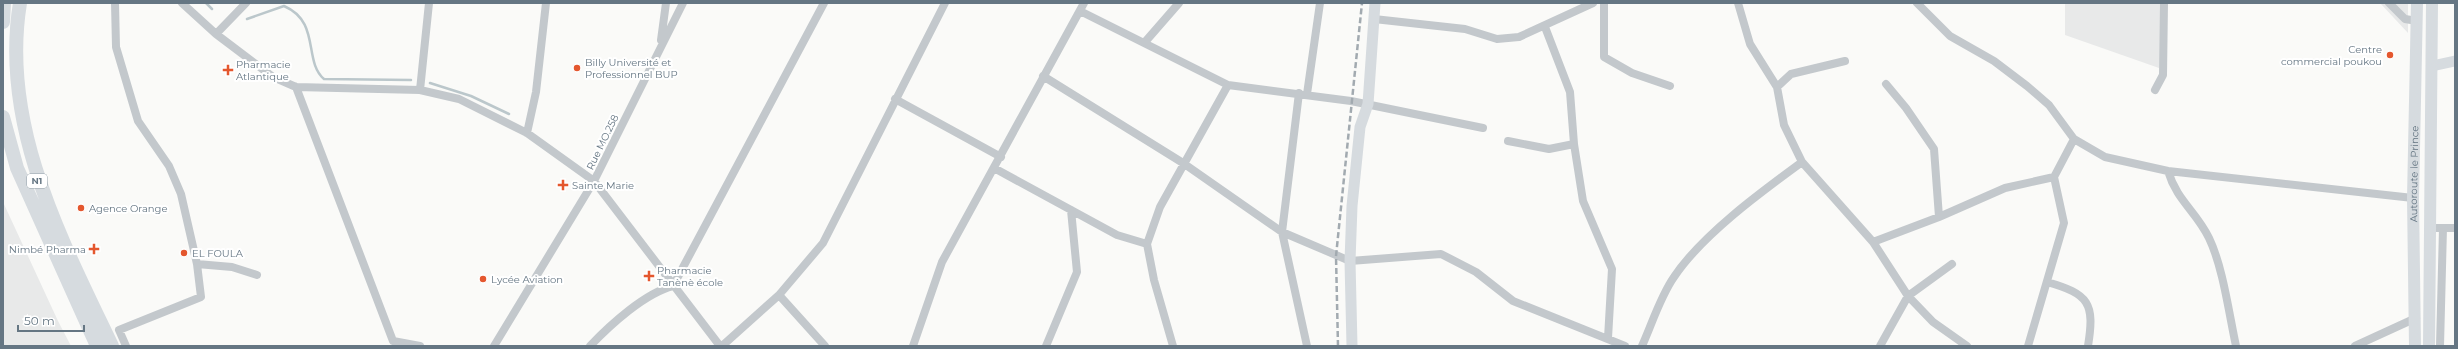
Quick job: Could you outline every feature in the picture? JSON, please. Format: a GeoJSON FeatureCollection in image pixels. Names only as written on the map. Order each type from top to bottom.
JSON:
{"type":"FeatureCollection","features":[{"type":"Feature","properties":{"kind":"highway"},"geometry":{"type":"LineString","coordinates":[[3,22],[4,3]]}},
{"type":"Feature","properties":{"kind":"highway","name":"N1"},"geometry":{"type":"LineString","coordinates":[[20,3],[14,38],[14,75],[21,132],[47,206],[112,346]]}},
{"type":"Feature","properties":{"kind":"highway","name":"N1"},"geometry":{"type":"LineString","coordinates":[[3,117],[17,168],[98,346]]}},
{"type":"Feature","properties":{"kind":"main road","name":"Autoroute le Prince"},"geometry":{"type":"LineString","coordinates":[[2415,346],[2416,318],[2413,198],[2417,3]]}},
{"type":"Feature","properties":{"kind":"main road","name":"Autoroute le Prince"},"geometry":{"type":"LineString","coordinates":[[2429,346],[2432,3]]}},
{"type":"Feature","properties":{"kind":"street"},"geometry":{"type":"LineString","coordinates":[[115,3],[116,47],[138,122],[169,166],[178,188],[198,264],[201,297],[119,330],[126,346]]}},
{"type":"Feature","properties":{"kind":"street"},"geometry":{"type":"LineString","coordinates":[[182,3],[216,34],[273,77],[296,87],[420,90],[459,99],[527,133],[594,181],[673,286],[721,346],[779,295],[823,243],[894,99],[945,3]]}},
{"type":"Feature","properties":{"kind":"street"},"geometry":{"type":"LineString","coordinates":[[216,34],[246,3]]}},
{"type":"Feature","properties":{"kind":"street"},"geometry":{"type":"LineString","coordinates":[[420,90],[430,3]]}},
{"type":"Feature","properties":{"kind":"street"},"geometry":{"type":"LineString","coordinates":[[527,133],[536,92],[546,3]]}},
{"type":"Feature","properties":{"kind":"street"},"geometry":{"type":"LineString","coordinates":[[660,47],[666,3]]}},
{"type":"Feature","properties":{"kind":"street","name":"Rue MO.258"},"geometry":{"type":"LineString","coordinates":[[494,346],[594,181],[683,3]]}},
{"type":"Feature","properties":{"kind":"street"},"geometry":{"type":"LineString","coordinates":[[590,346],[611,324],[662,289],[673,286],[824,3]]}},
{"type":"Feature","properties":{"kind":"street"},"geometry":{"type":"LineString","coordinates":[[913,346],[942,262],[1001,157],[1043,76],[1084,3]]}},
{"type":"Feature","properties":{"kind":"street"},"geometry":{"type":"LineString","coordinates":[[1145,42],[1179,3]]}},
{"type":"Feature","properties":{"kind":"street"},"geometry":{"type":"LineString","coordinates":[[1307,346],[1282,232],[1303,93],[1320,3]]}},
{"type":"Feature","properties":{"kind":"street"},"geometry":{"type":"LineString","coordinates":[[1352,346],[1350,261],[1352,206],[1360,127],[1368,104],[1375,3]]}},
{"type":"Feature","properties":{"kind":"street"},"geometry":{"type":"LineString","coordinates":[[1374,19],[1465,29],[1497,39],[1519,37],[1545,27],[1593,3]]}},
{"type":"Feature","properties":{"kind":"street"},"geometry":{"type":"LineString","coordinates":[[1604,3],[1604,57],[1632,73],[1670,86]]}},
{"type":"Feature","properties":{"kind":"street"},"geometry":{"type":"LineString","coordinates":[[1738,3],[1750,44],[1777,87],[1784,125],[1802,162],[1873,242],[1908,296],[1934,322],[1967,346]]}},
{"type":"Feature","properties":{"kind":"street"},"geometry":{"type":"LineString","coordinates":[[1917,3],[1950,36],[1994,61],[2033,91],[2049,105],[2074,139],[2106,157],[2168,171],[2413,198]]}},
{"type":"Feature","properties":{"kind":"street"},"geometry":{"type":"LineString","coordinates":[[2155,90],[2163,75],[2164,3]]}},
{"type":"Feature","properties":{"kind":"street"},"geometry":{"type":"LineString","coordinates":[[2389,3],[2405,20],[2417,21]]}},
{"type":"Feature","properties":{"kind":"street"},"geometry":{"type":"LineString","coordinates":[[1080,11],[1145,42],[1228,85],[1303,93],[1368,104],[1483,128]]}},
{"type":"Feature","properties":{"kind":"street"},"geometry":{"type":"LineString","coordinates":[[1545,27],[1570,92],[1574,144],[1583,201],[1612,269],[1608,338]]}},
{"type":"Feature","properties":{"kind":"street"},"geometry":{"type":"LineString","coordinates":[[2432,66],[2455,60]]}},
{"type":"Feature","properties":{"kind":"street"},"geometry":{"type":"LineString","coordinates":[[1777,87],[1791,74],[1845,61]]}},
{"type":"Feature","properties":{"kind":"street"},"geometry":{"type":"LineString","coordinates":[[1043,76],[1183,163],[1282,232],[1350,261],[1441,254],[1476,272],[1513,301],[1625,346]]}},
{"type":"Feature","properties":{"kind":"street"},"geometry":{"type":"LineString","coordinates":[[1886,84],[1906,108],[1934,149],[1939,217]]}},
{"type":"Feature","properties":{"kind":"street"},"geometry":{"type":"LineString","coordinates":[[1173,346],[1154,280],[1147,244],[1160,206],[1228,85]]}},
{"type":"Feature","properties":{"kind":"street"},"geometry":{"type":"LineString","coordinates":[[296,87],[393,341],[420,346]]}},
{"type":"Feature","properties":{"kind":"street"},"geometry":{"type":"LineString","coordinates":[[894,99],[1001,157]]}},
{"type":"Feature","properties":{"kind":"street"},"geometry":{"type":"LineString","coordinates":[[2028,346],[2064,223],[2054,177],[2074,139]]}},
{"type":"Feature","properties":{"kind":"street"},"geometry":{"type":"LineString","coordinates":[[1508,141],[1549,149],[1574,144]]}},
{"type":"Feature","properties":{"kind":"street"},"geometry":{"type":"LineString","coordinates":[[1642,346],[1673,278],[1689,256],[1760,193],[1802,162]]}},
{"type":"Feature","properties":{"kind":"street"},"geometry":{"type":"LineString","coordinates":[[994,168],[1118,236],[1147,244]]}},
{"type":"Feature","properties":{"kind":"street"},"geometry":{"type":"LineString","coordinates":[[2168,171],[2173,188],[2198,218],[2210,240],[2236,346]]}},
{"type":"Feature","properties":{"kind":"street"},"geometry":{"type":"LineString","coordinates":[[1873,242],[1939,217],[2005,188],[2054,177]]}},
{"type":"Feature","properties":{"kind":"street"},"geometry":{"type":"LineString","coordinates":[[1046,346],[1077,272],[1072,210]]}},
{"type":"Feature","properties":{"kind":"street"},"geometry":{"type":"LineString","coordinates":[[2430,228],[2455,228]]}},
{"type":"Feature","properties":{"kind":"street"},"geometry":{"type":"LineString","coordinates":[[2440,346],[2443,228]]}},
{"type":"Feature","properties":{"kind":"street"},"geometry":{"type":"LineString","coordinates":[[198,264],[232,266],[256,275]]}},
{"type":"Feature","properties":{"kind":"street"},"geometry":{"type":"LineString","coordinates":[[1880,346],[1908,296],[1952,264]]}},
{"type":"Feature","properties":{"kind":"street"},"geometry":{"type":"LineString","coordinates":[[2047,282],[2073,290],[2080,294],[2091,314],[2088,346]]}},
{"type":"Feature","properties":{"kind":"street"},"geometry":{"type":"LineString","coordinates":[[779,295],[826,346]]}},
{"type":"Feature","properties":{"kind":"street"},"geometry":{"type":"LineString","coordinates":[[2355,346],[2416,318]]}},
{"type":"Feature","properties":{"kind":"shaded area"},"geometry":{"type":"Polygon","coordinates":[[[2065,3],[2167,3],[2159,68],[2065,35],[2065,3]]]}},
{"type":"Feature","properties":{"kind":"shaded area"},"geometry":{"type":"Polygon","coordinates":[[[2380,3],[2408,3],[2408,33],[2380,3]]]}},
{"type":"Feature","properties":{"kind":"shaded area"},"geometry":{"type":"Polygon","coordinates":[[[3,202],[58,321],[71,346],[3,346],[3,202]]]}},
{"type":"Feature","properties":{"kind":"waterway"},"geometry":{"type":"LineString","coordinates":[[206,3],[212,9]]}},
{"type":"Feature","properties":{"kind":"waterway"},"geometry":{"type":"LineString","coordinates":[[247,19],[284,6],[295,13],[303,22],[307,31],[314,62],[324,79],[411,80]]}},
{"type":"Feature","properties":{"kind":"waterway"},"geometry":{"type":"LineString","coordinates":[[430,83],[471,96],[509,114]]}},
{"type":"Feature","properties":{"kind":"railway"},"geometry":{"type":"LineString","coordinates":[[1338,346],[1336,256],[1362,3]]}},
{"type":"Feature","properties":{"kind":"place","name":"Centre commercial poukou"},"geometry":{"type":"Point","coordinates":[2390,55]}},
{"type":"Feature","properties":{"kind":"place","name":"Billy Université et Professionnel BUP"},"geometry":{"type":"Point","coordinates":[577,68]}},
{"type":"Feature","properties":{"kind":"place","name":"Pharmacie Atlantique"},"geometry":{"type":"Point","coordinates":[228,70]}},
{"type":"Feature","properties":{"kind":"place","name":"Sainte Marie"},"geometry":{"type":"Point","coordinates":[563,185]}},
{"type":"Feature","properties":{"kind":"place","name":"Agence Orange"},"geometry":{"type":"Point","coordinates":[81,208]}},
{"type":"Feature","properties":{"kind":"place","name":"Nimbé Pharma"},"geometry":{"type":"Point","coordinates":[94,249]}},
{"type":"Feature","properties":{"kind":"place","name":"EL FOULA"},"geometry":{"type":"Point","coordinates":[184,253]}},
{"type":"Feature","properties":{"kind":"place","name":"Pharmacie Tanènè école"},"geometry":{"type":"Point","coordinates":[649,276]}},
{"type":"Feature","properties":{"kind":"place","name":"Lycée Aviation"},"geometry":{"type":"Point","coordinates":[483,279]}}]}
